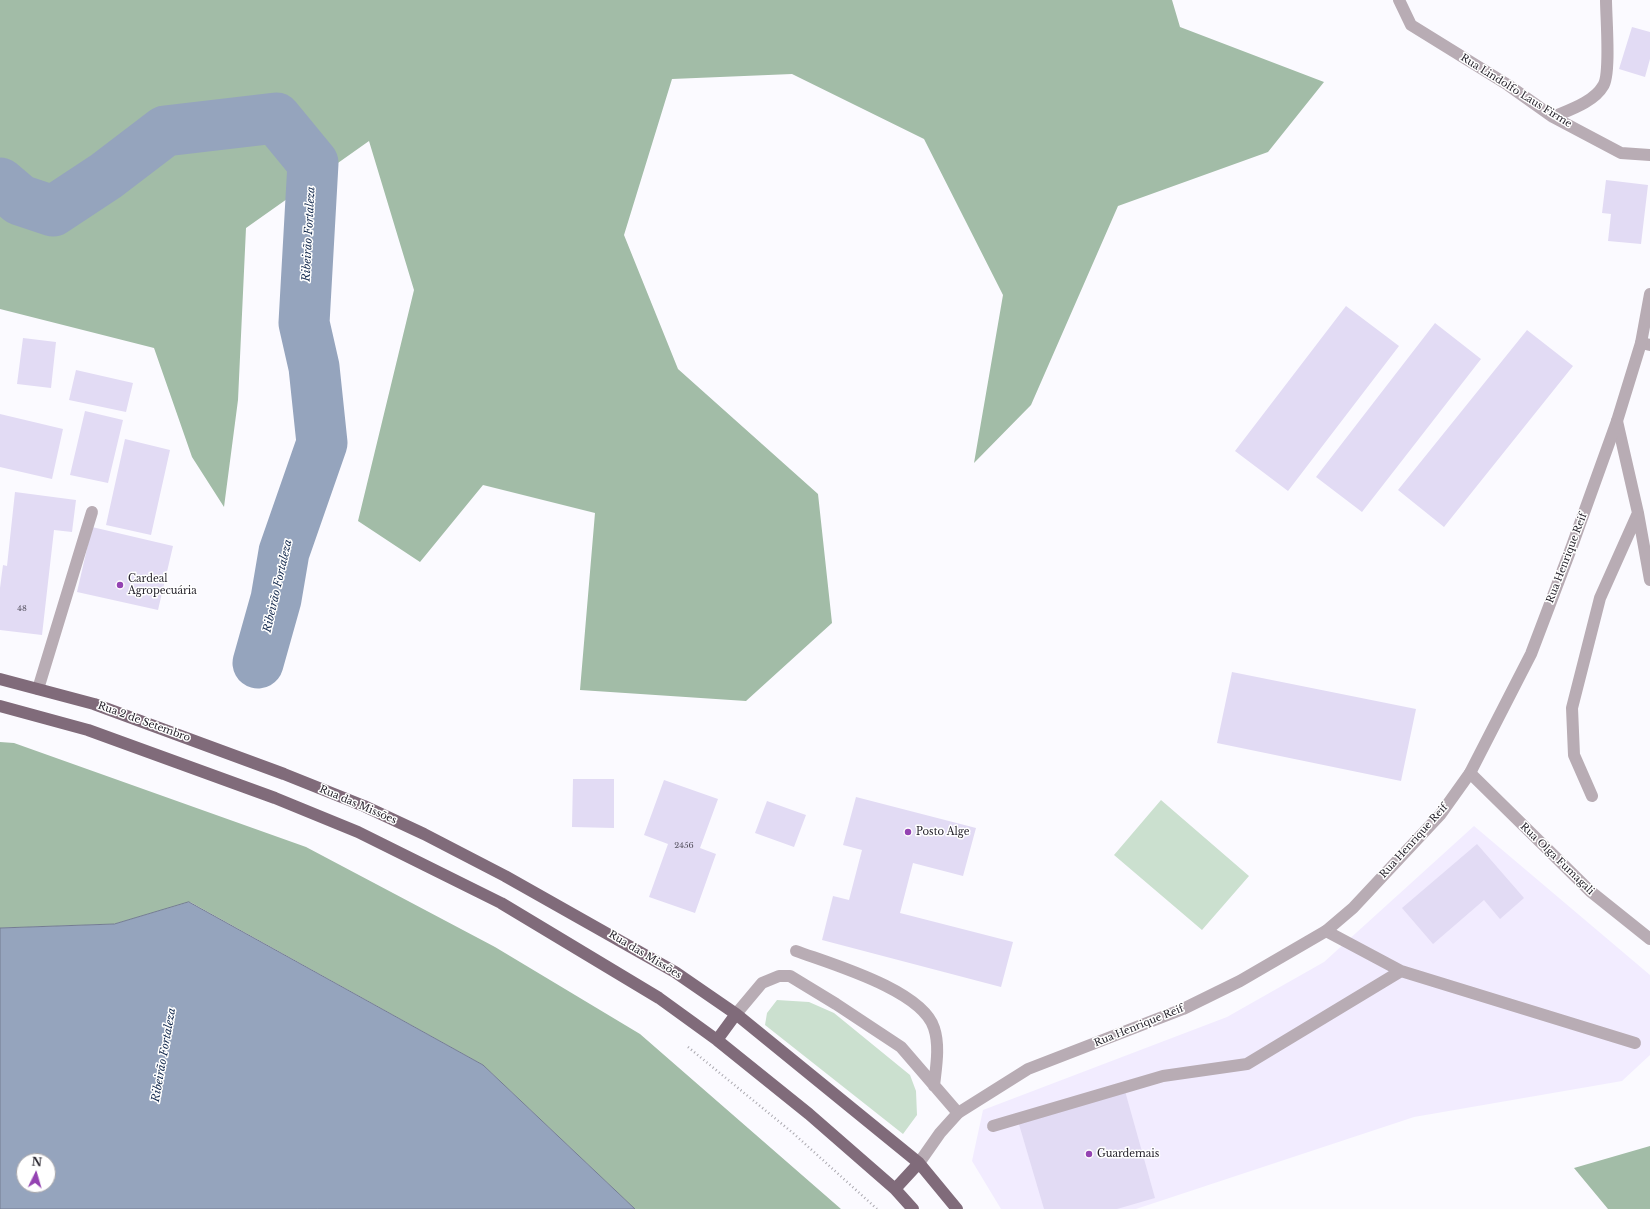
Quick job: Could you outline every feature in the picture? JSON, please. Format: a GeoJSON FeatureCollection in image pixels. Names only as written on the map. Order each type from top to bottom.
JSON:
{"type":"FeatureCollection","features":[{"type":"Feature","properties":{"kind":"main road","name":"Rua 2 de Setembro"},"geometry":{"type":"LineString","coordinates":[[0,679],[94,704],[284,774]]}},
{"type":"Feature","properties":{"kind":"main road"},"geometry":{"type":"LineString","coordinates":[[0,706],[88,730],[275,798],[358,832],[501,903],[595,958],[659,998],[717,1040],[809,1114],[895,1189],[913,1209]]}},
{"type":"Feature","properties":{"kind":"main road","name":"Rua das Missões"},"geometry":{"type":"LineString","coordinates":[[284,774],[364,806],[424,834],[505,876],[675,972],[736,1014],[919,1162],[957,1209]]}},
{"type":"Feature","properties":{"kind":"main road"},"geometry":{"type":"LineString","coordinates":[[717,1040],[736,1014]]}},
{"type":"Feature","properties":{"kind":"main road"},"geometry":{"type":"LineString","coordinates":[[895,1189],[919,1162]]}},
{"type":"Feature","properties":{"kind":"street","name":"Rua Lindolfo Laus Firme"},"geometry":{"type":"LineString","coordinates":[[1399,0],[1411,25],[1508,85],[1553,117],[1621,153],[1650,155]]}},
{"type":"Feature","properties":{"kind":"street"},"geometry":{"type":"LineString","coordinates":[[1553,117],[1591,98],[1603,86],[1607,74],[1606,0]]}},
{"type":"Feature","properties":{"kind":"street","name":"Rua Henrique Reif"},"geometry":{"type":"LineString","coordinates":[[919,1162],[940,1133],[958,1113],[1028,1069],[1183,1009],[1240,981],[1326,931],[1353,908],[1440,816],[1470,773],[1531,654],[1646,344],[1650,294]]}},
{"type":"Feature","properties":{"kind":"street"},"geometry":{"type":"LineString","coordinates":[[1617,421],[1638,513],[1650,580]]}},
{"type":"Feature","properties":{"kind":"street"},"geometry":{"type":"LineString","coordinates":[[38,689],[92,512]]}},
{"type":"Feature","properties":{"kind":"street"},"geometry":{"type":"LineString","coordinates":[[1592,796],[1574,754],[1572,708],[1600,598],[1638,513]]}},
{"type":"Feature","properties":{"kind":"street","name":"Rua Olga Fumagali"},"geometry":{"type":"LineString","coordinates":[[1470,773],[1590,891],[1650,939]]}},
{"type":"Feature","properties":{"kind":"street"},"geometry":{"type":"LineString","coordinates":[[1326,931],[1401,971],[1634,1043]]}},
{"type":"Feature","properties":{"kind":"street"},"geometry":{"type":"LineString","coordinates":[[796,951],[885,984],[923,1010],[934,1027],[937,1054],[934,1086]]}},
{"type":"Feature","properties":{"kind":"street"},"geometry":{"type":"LineString","coordinates":[[993,1126],[1164,1076],[1247,1064],[1401,971]]}},
{"type":"Feature","properties":{"kind":"street"},"geometry":{"type":"LineString","coordinates":[[736,1014],[762,983],[779,976],[790,976],[901,1047],[958,1113]]}},
{"type":"Feature","properties":{"kind":"path"},"geometry":{"type":"LineString","coordinates":[[685,1045],[793,1133],[877,1209]]}},
{"type":"Feature","properties":{"kind":"shaded area"},"geometry":{"type":"Polygon","coordinates":[[[1474,826],[1650,975],[1650,1055],[1622,1081],[1414,1117],[1136,1209],[1001,1209],[972,1161],[983,1110],[1227,1017],[1324,962],[1474,826]]]}},
{"type":"Feature","properties":{"kind":"green space"},"geometry":{"type":"Polygon","coordinates":[[[0,0],[1172,0],[1180,27],[1324,82],[1268,152],[1118,206],[1031,405],[974,463],[1003,295],[924,139],[792,74],[672,79],[624,235],[678,369],[818,494],[832,623],[746,701],[580,690],[595,513],[483,485],[420,562],[358,521],[414,290],[369,141],[246,228],[238,400],[224,507],[192,457],[154,348],[0,309],[0,0]]]}},
{"type":"Feature","properties":{"kind":"green space"},"geometry":{"type":"Polygon","coordinates":[[[0,742],[14,743],[306,847],[495,947],[640,1034],[841,1209],[635,1209],[483,1065],[190,902],[114,924],[0,928],[0,742]]]}},
{"type":"Feature","properties":{"kind":"green space"},"geometry":{"type":"Polygon","coordinates":[[[1161,800],[1249,876],[1202,930],[1114,855],[1161,800]]]}},
{"type":"Feature","properties":{"kind":"green space"},"geometry":{"type":"Polygon","coordinates":[[[777,1000],[809,1002],[834,1013],[910,1075],[916,1091],[917,1115],[903,1134],[765,1025],[767,1013],[777,1000]]]}},
{"type":"Feature","properties":{"kind":"green space"},"geometry":{"type":"Polygon","coordinates":[[[1650,1146],[1650,1209],[1608,1209],[1574,1168],[1650,1146]]]}},
{"type":"Feature","properties":{"kind":"water"},"geometry":{"type":"Polygon","coordinates":[[[189,902],[483,1065],[635,1209],[0,1209],[0,928],[114,924],[189,902]]]}},
{"type":"Feature","properties":{"kind":"building"},"geometry":{"type":"Polygon","coordinates":[[[1632,27],[1650,32],[1650,59],[1645,77],[1619,69],[1632,27]]]}},
{"type":"Feature","properties":{"kind":"building"},"geometry":{"type":"Polygon","coordinates":[[[1606,180],[1648,185],[1641,244],[1608,241],[1611,214],[1602,213],[1606,180]]]}},
{"type":"Feature","properties":{"kind":"building"},"geometry":{"type":"Polygon","coordinates":[[[1346,306],[1399,346],[1288,491],[1235,451],[1346,306]]]}},
{"type":"Feature","properties":{"kind":"building"},"geometry":{"type":"Polygon","coordinates":[[[1435,323],[1481,359],[1362,512],[1316,477],[1435,323]]]}},
{"type":"Feature","properties":{"kind":"building"},"geometry":{"type":"Polygon","coordinates":[[[1527,330],[1573,366],[1444,527],[1398,490],[1527,330]]]}},
{"type":"Feature","properties":{"kind":"building"},"geometry":{"type":"Polygon","coordinates":[[[23,338],[56,342],[51,388],[17,384],[23,338]]]}},
{"type":"Feature","properties":{"kind":"building"},"geometry":{"type":"Polygon","coordinates":[[[76,370],[133,383],[126,412],[69,400],[76,370]]]}},
{"type":"Feature","properties":{"kind":"building"},"geometry":{"type":"Polygon","coordinates":[[[85,411],[123,420],[108,483],[70,475],[85,411]]]}},
{"type":"Feature","properties":{"kind":"building"},"geometry":{"type":"Polygon","coordinates":[[[0,414],[63,429],[52,479],[0,467],[0,414]]]}},
{"type":"Feature","properties":{"kind":"building"},"geometry":{"type":"Polygon","coordinates":[[[125,439],[170,450],[151,535],[106,525],[125,439]]]}},
{"type":"Feature","properties":{"kind":"building"},"geometry":{"type":"Polygon","coordinates":[[[15,492],[76,500],[72,532],[54,530],[42,635],[0,630],[0,588],[3,565],[7,566],[15,492]]]}},
{"type":"Feature","properties":{"kind":"building"},"geometry":{"type":"Polygon","coordinates":[[[92,527],[173,546],[158,610],[77,592],[92,527]]]}},
{"type":"Feature","properties":{"kind":"building"},"geometry":{"type":"Polygon","coordinates":[[[1232,672],[1416,709],[1401,781],[1217,743],[1232,672]]]}},
{"type":"Feature","properties":{"kind":"building"},"geometry":{"type":"Polygon","coordinates":[[[573,779],[614,779],[614,828],[572,827],[573,779]]]}},
{"type":"Feature","properties":{"kind":"building"},"geometry":{"type":"Polygon","coordinates":[[[664,780],[718,799],[700,848],[716,854],[695,913],[649,897],[668,844],[644,835],[664,780]]]}},
{"type":"Feature","properties":{"kind":"building"},"geometry":{"type":"Polygon","coordinates":[[[856,797],[976,828],[963,876],[913,863],[900,913],[1013,942],[1001,987],[822,940],[833,896],[849,900],[862,850],[843,845],[856,797]]]}},
{"type":"Feature","properties":{"kind":"building"},"geometry":{"type":"Polygon","coordinates":[[[767,801],[806,815],[794,847],[755,833],[767,801]]]}},
{"type":"Feature","properties":{"kind":"building"},"geometry":{"type":"Polygon","coordinates":[[[1477,844],[1524,898],[1500,919],[1484,900],[1433,944],[1402,908],[1477,844]]]}},
{"type":"Feature","properties":{"kind":"building"},"geometry":{"type":"Polygon","coordinates":[[[1125,1091],[1155,1198],[1117,1209],[1044,1209],[1018,1121],[1125,1091]]]}},
{"type":"Feature","properties":{"kind":"waterway","name":"Ribeirão Fortaleza"},"geometry":{"type":"LineString","coordinates":[[0,183],[20,200],[53,211],[106,176],[165,131],[276,118],[313,163],[304,323],[314,367],[322,443],[284,552],[276,599],[258,663]]}},
{"type":"Feature","properties":{"kind":"place","name":"Cardeal Agropecuária"},"geometry":{"type":"Point","coordinates":[120,585]}},
{"type":"Feature","properties":{"kind":"place","name":"Posto Alge"},"geometry":{"type":"Point","coordinates":[908,832]}},
{"type":"Feature","properties":{"kind":"place","name":"Guardemais"},"geometry":{"type":"Point","coordinates":[1089,1154]}}]}
